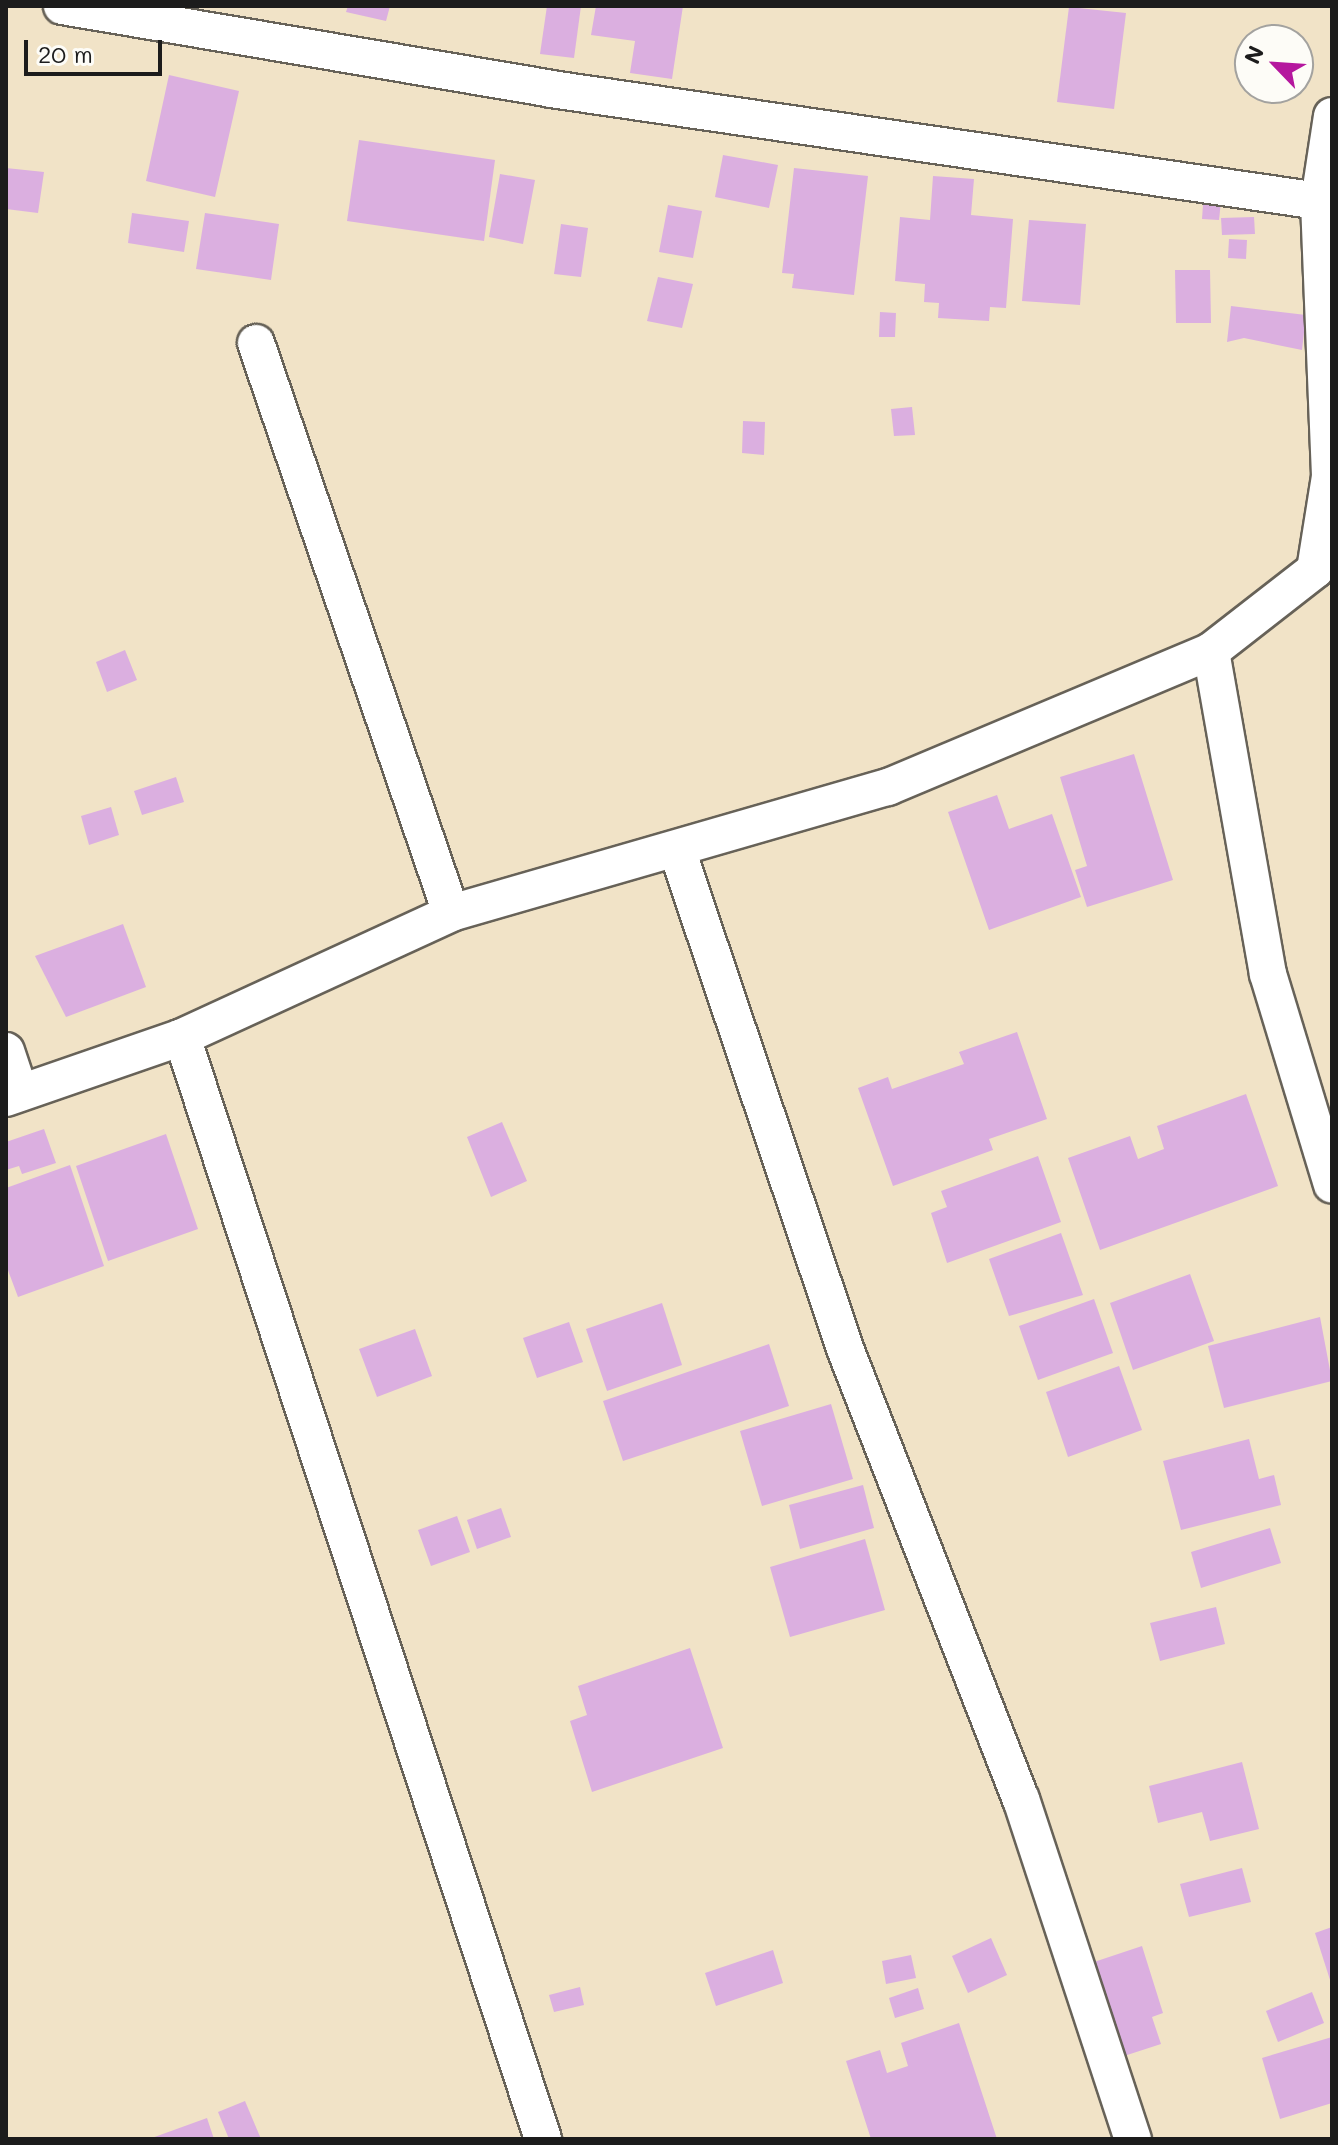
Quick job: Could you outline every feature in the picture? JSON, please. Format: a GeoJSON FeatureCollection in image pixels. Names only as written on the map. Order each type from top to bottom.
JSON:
{"type":"FeatureCollection","features":[{"type":"Feature","properties":{"kind":"street"},"geometry":{"type":"LineString","coordinates":[[62,6],[551,89],[1319,201]]}},
{"type":"Feature","properties":{"kind":"street"},"geometry":{"type":"LineString","coordinates":[[6,1051],[13,1095],[182,1037],[451,913],[678,853],[888,787],[1211,651],[1324,570],[1331,396],[1319,201],[1332,116]]}},
{"type":"Feature","properties":{"kind":"street"},"geometry":{"type":"LineString","coordinates":[[256,343],[451,913]]}},
{"type":"Feature","properties":{"kind":"street"},"geometry":{"type":"LineString","coordinates":[[1211,651],[1268,974],[1327,1144],[1332,1184]]}},
{"type":"Feature","properties":{"kind":"street"},"geometry":{"type":"LineString","coordinates":[[678,853],[846,1351],[1021,1799],[1133,2139]]}},
{"type":"Feature","properties":{"kind":"street"},"geometry":{"type":"LineString","coordinates":[[182,1037],[543,2139]]}},
{"type":"Feature","properties":{"kind":"building"},"geometry":{"type":"Polygon","coordinates":[[[348,6],[390,6],[386,21],[346,12],[348,6]]]}},
{"type":"Feature","properties":{"kind":"building"},"geometry":{"type":"Polygon","coordinates":[[[547,6],[581,6],[574,58],[540,54],[547,6]]]}},
{"type":"Feature","properties":{"kind":"building"},"geometry":{"type":"Polygon","coordinates":[[[596,6],[683,6],[672,79],[630,73],[635,41],[591,35],[596,6]]]}},
{"type":"Feature","properties":{"kind":"building"},"geometry":{"type":"Polygon","coordinates":[[[1069,7],[1126,13],[1114,109],[1057,102],[1069,7]]]}},
{"type":"Feature","properties":{"kind":"building"},"geometry":{"type":"Polygon","coordinates":[[[169,75],[239,91],[215,197],[146,181],[169,75]]]}},
{"type":"Feature","properties":{"kind":"building"},"geometry":{"type":"Polygon","coordinates":[[[359,140],[495,160],[484,241],[347,221],[359,140]]]}},
{"type":"Feature","properties":{"kind":"building"},"geometry":{"type":"Polygon","coordinates":[[[723,155],[778,165],[769,208],[715,197],[723,155]]]}},
{"type":"Feature","properties":{"kind":"building"},"geometry":{"type":"Polygon","coordinates":[[[6,168],[44,172],[38,213],[6,209],[6,168]]]}},
{"type":"Feature","properties":{"kind":"building"},"geometry":{"type":"Polygon","coordinates":[[[794,168],[868,176],[854,295],[792,288],[794,274],[782,273],[794,168]]]}},
{"type":"Feature","properties":{"kind":"building"},"geometry":{"type":"Polygon","coordinates":[[[500,174],[535,180],[523,244],[489,237],[500,174]]]}},
{"type":"Feature","properties":{"kind":"building"},"geometry":{"type":"Polygon","coordinates":[[[933,176],[974,179],[971,215],[1013,219],[1006,308],[990,307],[989,321],[938,318],[939,303],[924,302],[925,284],[895,281],[900,217],[930,220],[933,176]]]}},
{"type":"Feature","properties":{"kind":"building"},"geometry":{"type":"Polygon","coordinates":[[[1204,191],[1222,192],[1219,220],[1202,219],[1204,191]]]}},
{"type":"Feature","properties":{"kind":"building"},"geometry":{"type":"Polygon","coordinates":[[[668,205],[702,211],[693,258],[659,252],[668,205]]]}},
{"type":"Feature","properties":{"kind":"building"},"geometry":{"type":"Polygon","coordinates":[[[132,213],[189,221],[184,252],[128,243],[132,213]]]}},
{"type":"Feature","properties":{"kind":"building"},"geometry":{"type":"Polygon","coordinates":[[[205,213],[279,224],[271,280],[196,269],[205,213]]]}},
{"type":"Feature","properties":{"kind":"building"},"geometry":{"type":"Polygon","coordinates":[[[1254,217],[1255,234],[1222,235],[1221,218],[1254,217]]]}},
{"type":"Feature","properties":{"kind":"building"},"geometry":{"type":"Polygon","coordinates":[[[1029,220],[1086,224],[1080,305],[1022,301],[1029,220]]]}},
{"type":"Feature","properties":{"kind":"building"},"geometry":{"type":"Polygon","coordinates":[[[561,224],[588,228],[581,277],[554,274],[561,224]]]}},
{"type":"Feature","properties":{"kind":"building"},"geometry":{"type":"Polygon","coordinates":[[[1229,239],[1247,240],[1246,259],[1228,258],[1229,239]]]}},
{"type":"Feature","properties":{"kind":"building"},"geometry":{"type":"Polygon","coordinates":[[[1175,270],[1210,270],[1211,323],[1176,323],[1175,270]]]}},
{"type":"Feature","properties":{"kind":"building"},"geometry":{"type":"Polygon","coordinates":[[[658,277],[693,284],[682,328],[647,321],[658,277]]]}},
{"type":"Feature","properties":{"kind":"building"},"geometry":{"type":"Polygon","coordinates":[[[1231,306],[1306,315],[1302,350],[1244,338],[1227,342],[1231,306]]]}},
{"type":"Feature","properties":{"kind":"building"},"geometry":{"type":"Polygon","coordinates":[[[880,312],[896,313],[895,337],[879,337],[880,312]]]}},
{"type":"Feature","properties":{"kind":"building"},"geometry":{"type":"Polygon","coordinates":[[[912,407],[915,435],[894,436],[891,409],[912,407]]]}},
{"type":"Feature","properties":{"kind":"building"},"geometry":{"type":"Polygon","coordinates":[[[743,421],[765,422],[764,455],[742,453],[743,421]]]}},
{"type":"Feature","properties":{"kind":"building"},"geometry":{"type":"Polygon","coordinates":[[[125,650],[137,680],[107,692],[96,662],[125,650]]]}},
{"type":"Feature","properties":{"kind":"building"},"geometry":{"type":"Polygon","coordinates":[[[1134,754],[1173,880],[1087,907],[1075,870],[1087,866],[1060,777],[1134,754]]]}},
{"type":"Feature","properties":{"kind":"building"},"geometry":{"type":"Polygon","coordinates":[[[176,777],[184,802],[142,815],[134,791],[176,777]]]}},
{"type":"Feature","properties":{"kind":"building"},"geometry":{"type":"Polygon","coordinates":[[[997,795],[1009,829],[1052,814],[1081,897],[989,930],[948,812],[997,795]]]}},
{"type":"Feature","properties":{"kind":"building"},"geometry":{"type":"Polygon","coordinates":[[[111,807],[119,835],[89,845],[81,816],[111,807]]]}},
{"type":"Feature","properties":{"kind":"building"},"geometry":{"type":"Polygon","coordinates":[[[123,924],[146,987],[66,1017],[35,956],[123,924]]]}},
{"type":"Feature","properties":{"kind":"building"},"geometry":{"type":"Polygon","coordinates":[[[1017,1032],[1047,1119],[989,1139],[993,1150],[893,1186],[858,1088],[888,1077],[892,1089],[964,1064],[959,1052],[1017,1032]]]}},
{"type":"Feature","properties":{"kind":"building"},"geometry":{"type":"Polygon","coordinates":[[[1246,1094],[1278,1186],[1100,1250],[1068,1158],[1130,1136],[1138,1159],[1164,1149],[1157,1126],[1246,1094]]]}},
{"type":"Feature","properties":{"kind":"building"},"geometry":{"type":"Polygon","coordinates":[[[502,1122],[527,1181],[491,1197],[467,1137],[502,1122]]]}},
{"type":"Feature","properties":{"kind":"building"},"geometry":{"type":"Polygon","coordinates":[[[44,1129],[56,1163],[22,1174],[19,1166],[6,1170],[6,1142],[44,1129]]]}},
{"type":"Feature","properties":{"kind":"building"},"geometry":{"type":"Polygon","coordinates":[[[166,1134],[198,1229],[108,1261],[76,1166],[166,1134]]]}},
{"type":"Feature","properties":{"kind":"building"},"geometry":{"type":"Polygon","coordinates":[[[1038,1156],[1061,1222],[947,1263],[931,1213],[947,1207],[941,1191],[1038,1156]]]}},
{"type":"Feature","properties":{"kind":"building"},"geometry":{"type":"Polygon","coordinates":[[[70,1165],[104,1266],[18,1297],[6,1265],[6,1188],[70,1165]]]}},
{"type":"Feature","properties":{"kind":"building"},"geometry":{"type":"Polygon","coordinates":[[[1061,1233],[1083,1295],[1009,1316],[989,1259],[1061,1233]]]}},
{"type":"Feature","properties":{"kind":"building"},"geometry":{"type":"Polygon","coordinates":[[[1190,1274],[1214,1341],[1133,1370],[1110,1303],[1190,1274]]]}},
{"type":"Feature","properties":{"kind":"building"},"geometry":{"type":"Polygon","coordinates":[[[1094,1299],[1113,1353],[1038,1380],[1019,1326],[1094,1299]]]}},
{"type":"Feature","properties":{"kind":"building"},"geometry":{"type":"Polygon","coordinates":[[[662,1303],[682,1365],[607,1391],[586,1329],[662,1303]]]}},
{"type":"Feature","properties":{"kind":"building"},"geometry":{"type":"Polygon","coordinates":[[[1320,1317],[1332,1381],[1224,1408],[1208,1346],[1320,1317]]]}},
{"type":"Feature","properties":{"kind":"building"},"geometry":{"type":"Polygon","coordinates":[[[569,1322],[583,1362],[537,1378],[523,1338],[569,1322]]]}},
{"type":"Feature","properties":{"kind":"building"},"geometry":{"type":"Polygon","coordinates":[[[415,1329],[432,1376],[377,1397],[359,1349],[415,1329]]]}},
{"type":"Feature","properties":{"kind":"building"},"geometry":{"type":"Polygon","coordinates":[[[769,1344],[789,1406],[623,1461],[603,1401],[769,1344]]]}},
{"type":"Feature","properties":{"kind":"building"},"geometry":{"type":"Polygon","coordinates":[[[1119,1366],[1142,1430],[1068,1457],[1046,1392],[1119,1366]]]}},
{"type":"Feature","properties":{"kind":"building"},"geometry":{"type":"Polygon","coordinates":[[[831,1404],[853,1479],[762,1506],[740,1431],[831,1404]]]}},
{"type":"Feature","properties":{"kind":"building"},"geometry":{"type":"Polygon","coordinates":[[[1249,1439],[1259,1479],[1274,1475],[1281,1505],[1181,1530],[1163,1461],[1249,1439]]]}},
{"type":"Feature","properties":{"kind":"building"},"geometry":{"type":"Polygon","coordinates":[[[863,1485],[874,1528],[800,1549],[789,1505],[863,1485]]]}},
{"type":"Feature","properties":{"kind":"building"},"geometry":{"type":"Polygon","coordinates":[[[501,1508],[511,1537],[477,1549],[467,1520],[501,1508]]]}},
{"type":"Feature","properties":{"kind":"building"},"geometry":{"type":"Polygon","coordinates":[[[457,1516],[470,1552],[431,1566],[418,1530],[457,1516]]]}},
{"type":"Feature","properties":{"kind":"building"},"geometry":{"type":"Polygon","coordinates":[[[1270,1528],[1281,1563],[1201,1588],[1191,1552],[1270,1528]]]}},
{"type":"Feature","properties":{"kind":"building"},"geometry":{"type":"Polygon","coordinates":[[[865,1539],[885,1610],[790,1637],[770,1567],[865,1539]]]}},
{"type":"Feature","properties":{"kind":"building"},"geometry":{"type":"Polygon","coordinates":[[[1216,1607],[1225,1644],[1160,1661],[1150,1623],[1216,1607]]]}},
{"type":"Feature","properties":{"kind":"building"},"geometry":{"type":"Polygon","coordinates":[[[690,1648],[723,1748],[592,1792],[570,1721],[587,1715],[578,1686],[690,1648]]]}},
{"type":"Feature","properties":{"kind":"building"},"geometry":{"type":"Polygon","coordinates":[[[1242,1762],[1259,1829],[1210,1841],[1202,1812],[1158,1823],[1149,1786],[1242,1762]]]}},
{"type":"Feature","properties":{"kind":"building"},"geometry":{"type":"Polygon","coordinates":[[[1242,1868],[1251,1902],[1189,1917],[1180,1884],[1242,1868]]]}},
{"type":"Feature","properties":{"kind":"building"},"geometry":{"type":"Polygon","coordinates":[[[1332,1927],[1332,1983],[1331,1983],[1315,1933],[1332,1927]]]}},
{"type":"Feature","properties":{"kind":"building"},"geometry":{"type":"Polygon","coordinates":[[[991,1938],[1007,1975],[968,1993],[952,1956],[991,1938]]]}},
{"type":"Feature","properties":{"kind":"building"},"geometry":{"type":"Polygon","coordinates":[[[1142,1946],[1163,2013],[1152,2017],[1161,2044],[1121,2057],[1091,1963],[1142,1946]]]}},
{"type":"Feature","properties":{"kind":"building"},"geometry":{"type":"Polygon","coordinates":[[[773,1950],[783,1983],[716,2006],[705,1973],[773,1950]]]}},
{"type":"Feature","properties":{"kind":"building"},"geometry":{"type":"Polygon","coordinates":[[[911,1955],[916,1978],[886,1984],[882,1961],[911,1955]]]}},
{"type":"Feature","properties":{"kind":"building"},"geometry":{"type":"Polygon","coordinates":[[[580,1987],[584,2005],[554,2012],[549,1995],[580,1987]]]}},
{"type":"Feature","properties":{"kind":"building"},"geometry":{"type":"Polygon","coordinates":[[[918,1988],[924,2009],[895,2018],[889,1998],[918,1988]]]}},
{"type":"Feature","properties":{"kind":"building"},"geometry":{"type":"Polygon","coordinates":[[[1312,1992],[1324,2023],[1278,2042],[1266,2011],[1312,1992]]]}},
{"type":"Feature","properties":{"kind":"building"},"geometry":{"type":"Polygon","coordinates":[[[959,2023],[997,2139],[871,2139],[846,2061],[880,2050],[887,2073],[908,2066],[901,2043],[959,2023]]]}},
{"type":"Feature","properties":{"kind":"building"},"geometry":{"type":"Polygon","coordinates":[[[1332,2037],[1332,2103],[1280,2119],[1262,2058],[1332,2037]]]}},
{"type":"Feature","properties":{"kind":"building"},"geometry":{"type":"Polygon","coordinates":[[[245,2101],[261,2139],[229,2139],[218,2112],[245,2101]]]}},
{"type":"Feature","properties":{"kind":"building"},"geometry":{"type":"Polygon","coordinates":[[[207,2118],[214,2139],[149,2139],[207,2118]]]}}]}
